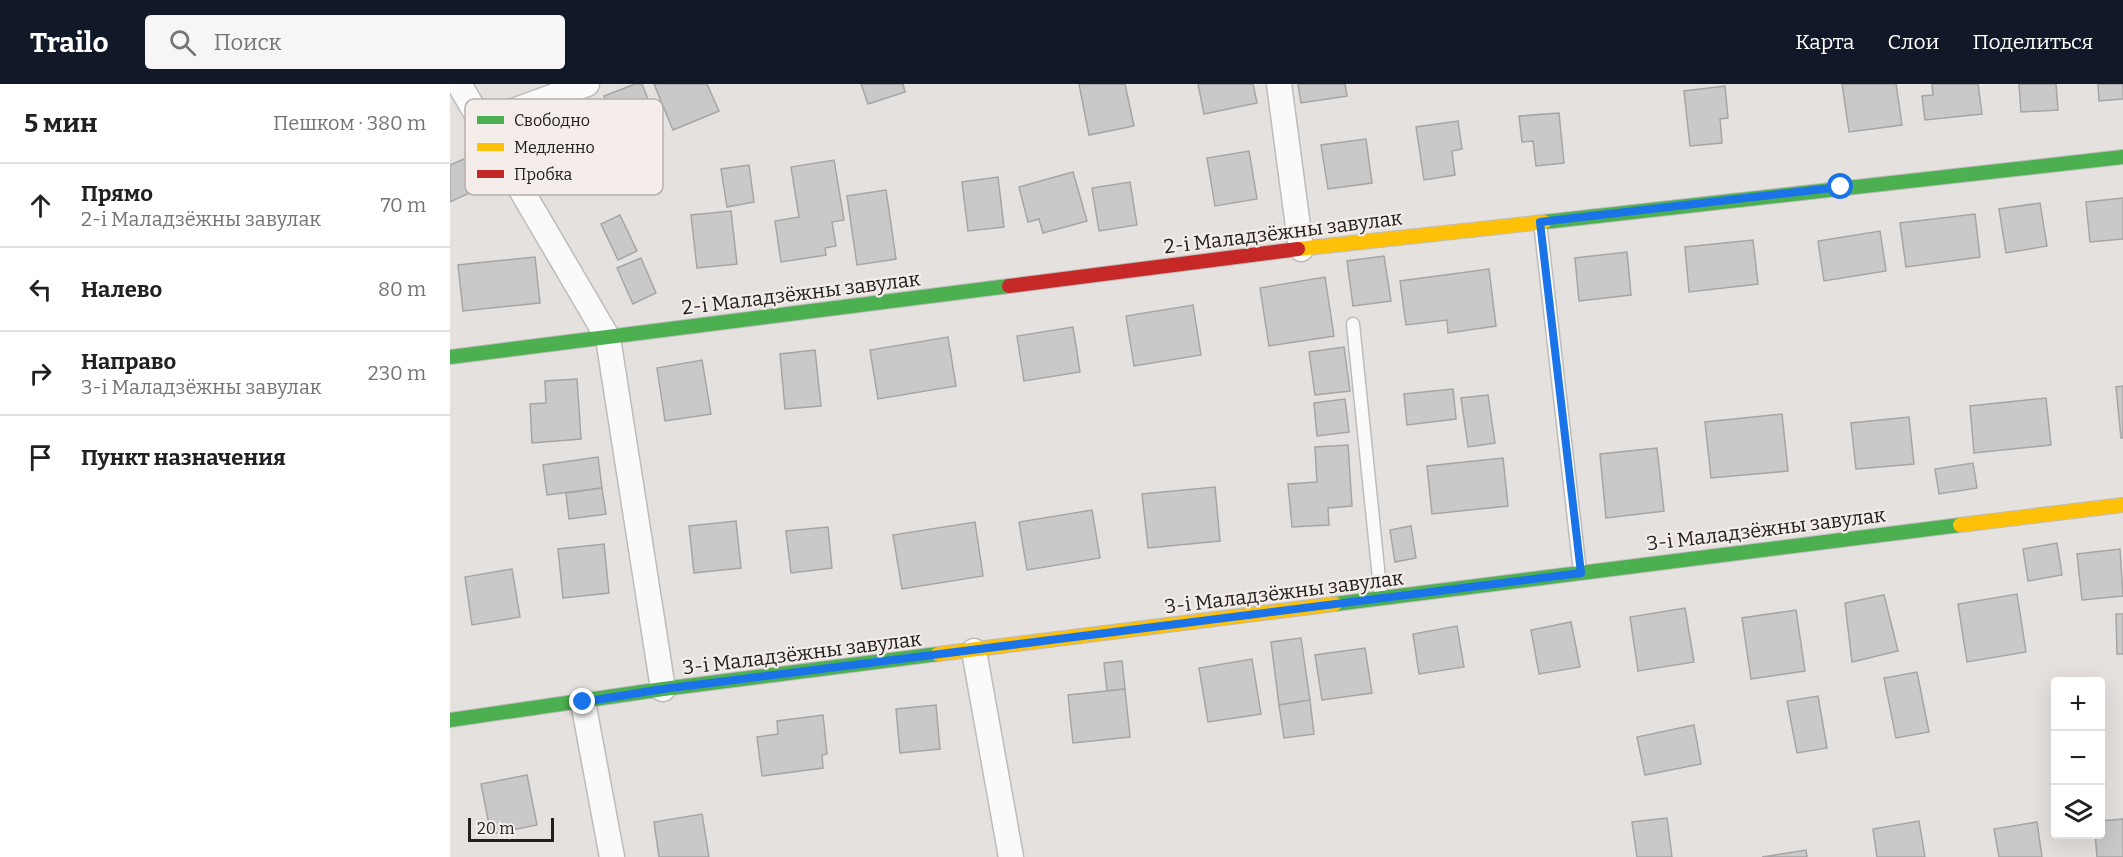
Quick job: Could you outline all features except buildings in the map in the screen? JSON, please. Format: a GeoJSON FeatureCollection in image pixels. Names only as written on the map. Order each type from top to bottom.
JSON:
{"type":"FeatureCollection","features":[{"type":"Feature","properties":{"kind":"street"},"geometry":{"type":"LineString","coordinates":[[459,84],[468,99]]}},
{"type":"Feature","properties":{"kind":"street"},"geometry":{"type":"LineString","coordinates":[[546,99],[587,84]]}},
{"type":"Feature","properties":{"kind":"street"},"geometry":{"type":"LineString","coordinates":[[1279,84],[1301,249]]}},
{"type":"Feature","properties":{"kind":"street","name":"2-і Маладзёжны завулак"},"geometry":{"type":"LineString","coordinates":[[450,357],[1301,249],[2123,157]]}},
{"type":"Feature","properties":{"kind":"street"},"geometry":{"type":"LineString","coordinates":[[525,195],[608,338],[663,689]]}},
{"type":"Feature","properties":{"kind":"street","name":"3-і Маладзёжны завулак"},"geometry":{"type":"LineString","coordinates":[[450,720],[663,689],[2123,505]]}},
{"type":"Feature","properties":{"kind":"street"},"geometry":{"type":"LineString","coordinates":[[975,651],[1011,857]]}},
{"type":"Feature","properties":{"kind":"street"},"geometry":{"type":"LineString","coordinates":[[583,702],[612,857]]}},
{"type":"Feature","properties":{"kind":"lane"},"geometry":{"type":"LineString","coordinates":[[1540,222],[1581,573]]}},
{"type":"Feature","properties":{"kind":"lane"},"geometry":{"type":"LineString","coordinates":[[1353,324],[1381,599]]}},
{"type":"Feature","properties":{"kind":"traffic: fast"},"geometry":{"type":"LineString","coordinates":[[1544,222],[2123,157]]}},
{"type":"Feature","properties":{"kind":"traffic: fast"},"geometry":{"type":"LineString","coordinates":[[450,357],[1009,286]]}},
{"type":"Feature","properties":{"kind":"traffic: fast"},"geometry":{"type":"LineString","coordinates":[[1335,604],[1960,525]]}},
{"type":"Feature","properties":{"kind":"traffic: fast"},"geometry":{"type":"LineString","coordinates":[[450,720],[663,689],[938,654]]}},
{"type":"Feature","properties":{"kind":"traffic: slow"},"geometry":{"type":"LineString","coordinates":[[1298,249],[1544,222]]}},
{"type":"Feature","properties":{"kind":"traffic: slow"},"geometry":{"type":"LineString","coordinates":[[1960,525],[2123,505]]}},
{"type":"Feature","properties":{"kind":"traffic: slow"},"geometry":{"type":"LineString","coordinates":[[938,654],[1335,604]]}},
{"type":"Feature","properties":{"kind":"traffic: jam"},"geometry":{"type":"LineString","coordinates":[[1009,286],[1298,249]]}},
{"type":"Feature","properties":{"kind":"route"},"geometry":{"type":"LineString","coordinates":[[583,702],[663,689],[1581,573],[1540,222],[1841,187]]}}]}
